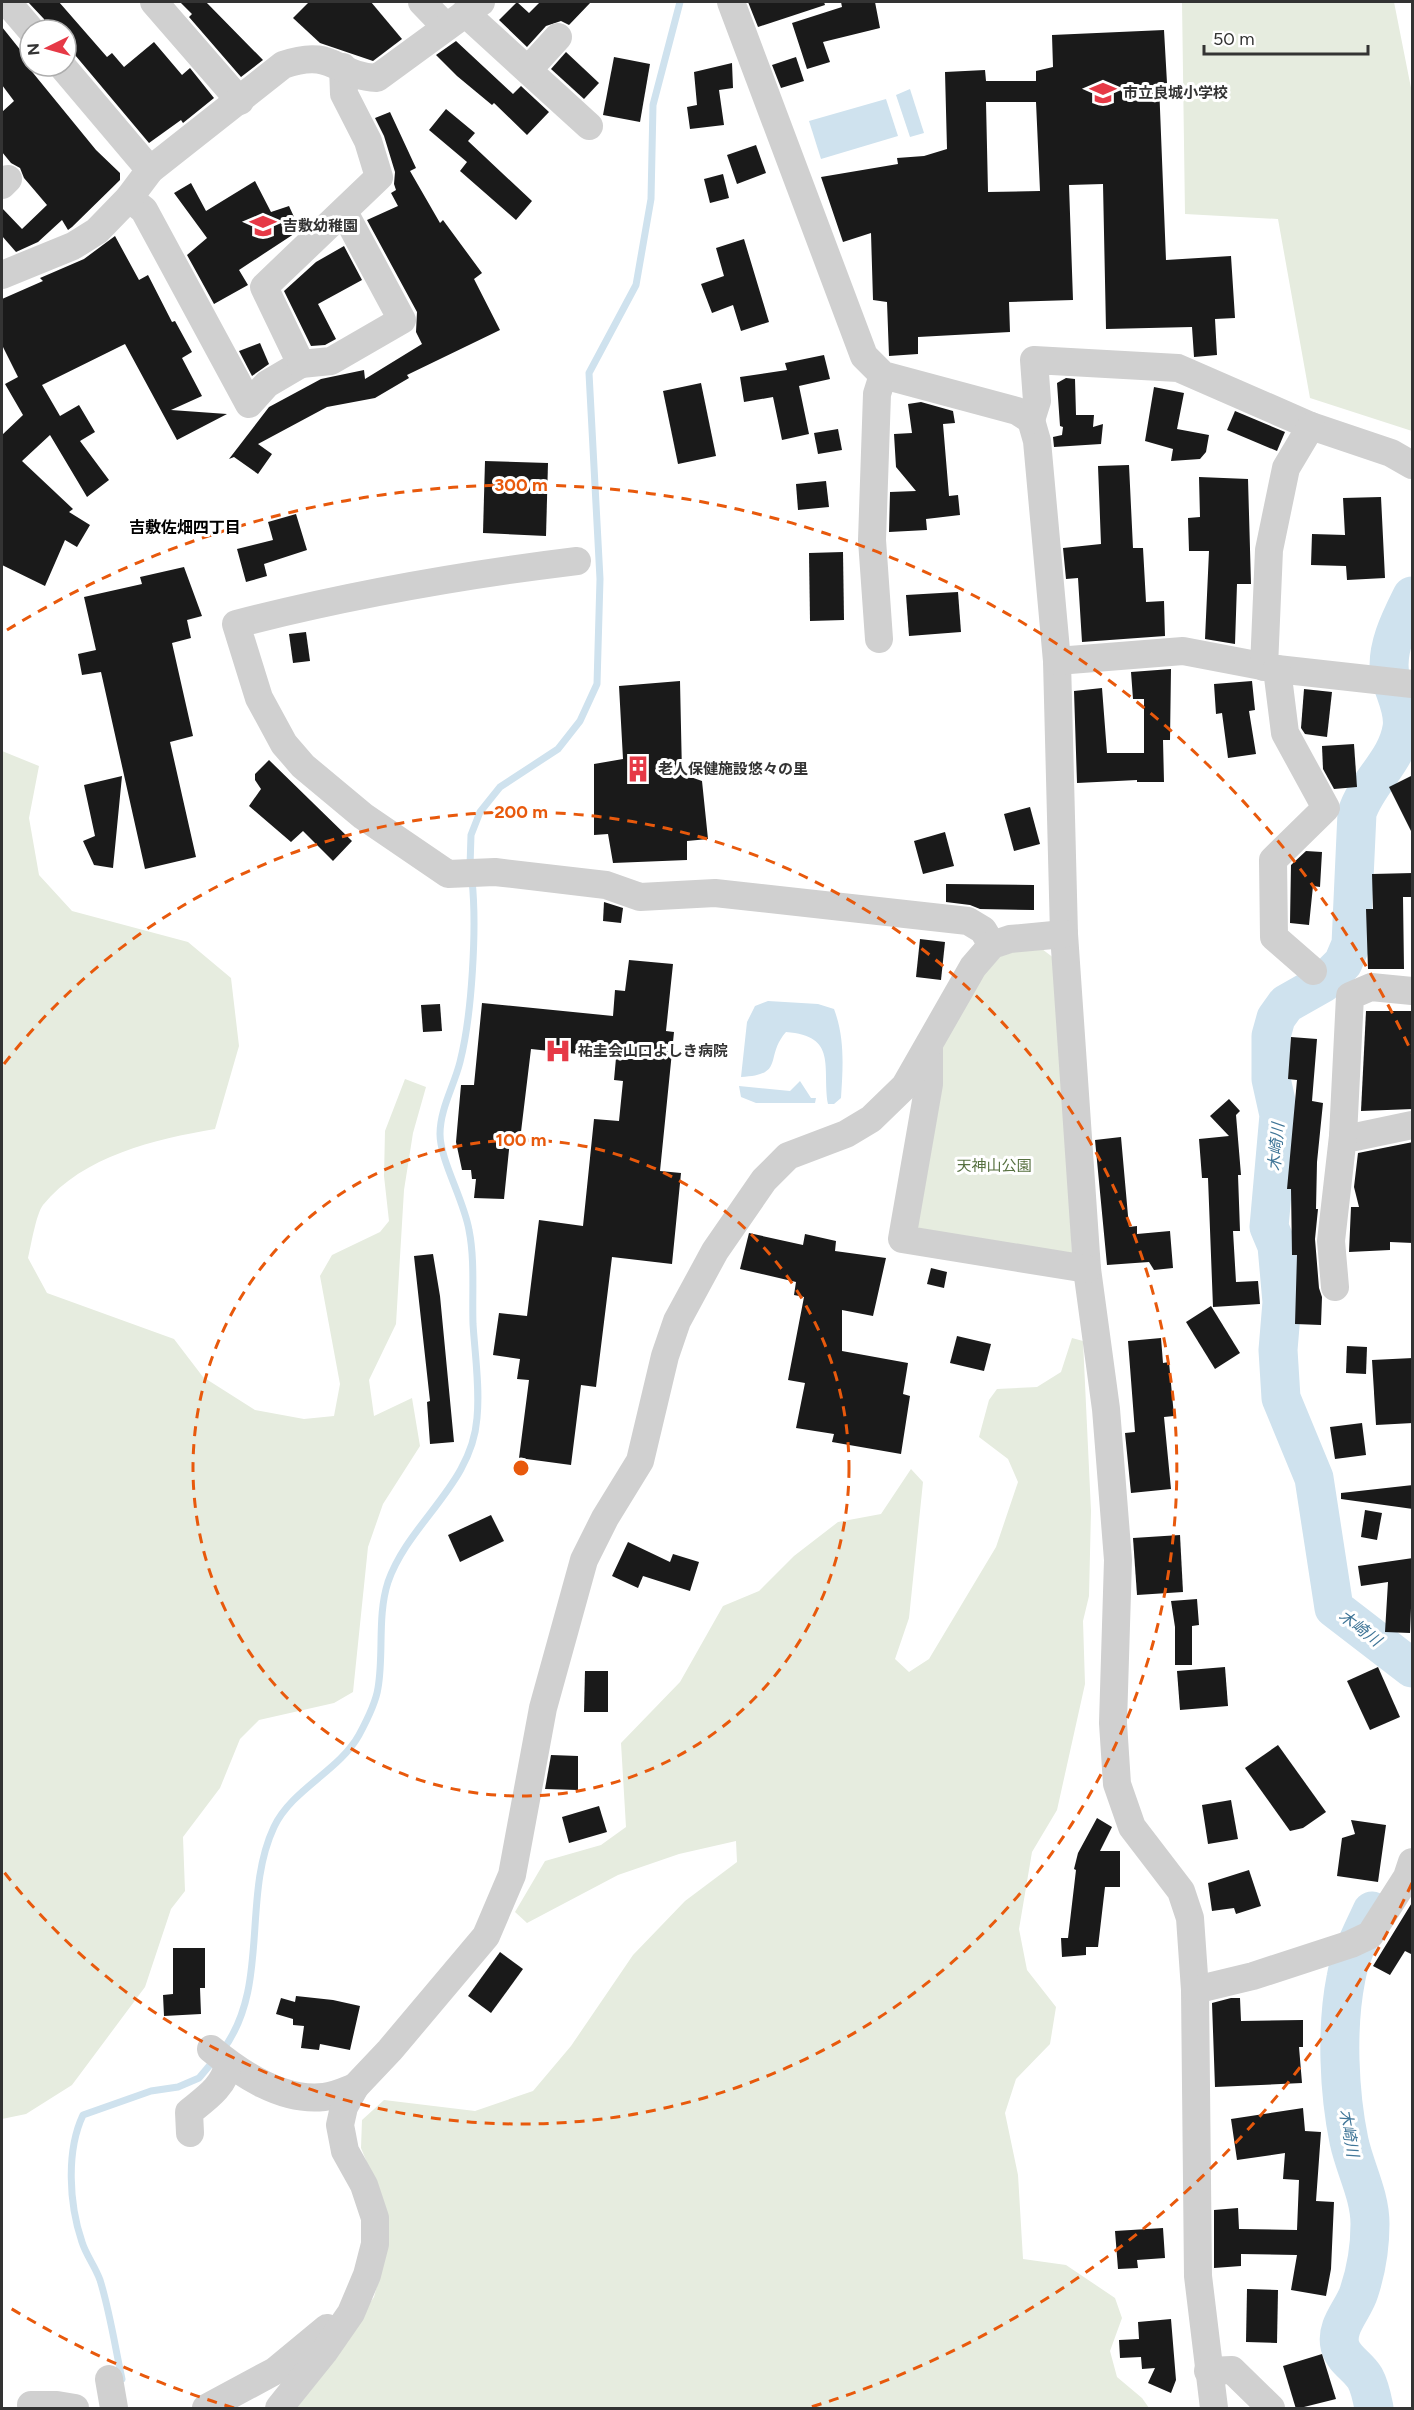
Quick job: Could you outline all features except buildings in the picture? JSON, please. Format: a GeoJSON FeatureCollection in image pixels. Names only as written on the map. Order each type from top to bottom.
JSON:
{"type":"FeatureCollection","features":[{"type":"Feature","properties":{"kind":"street"},"geometry":{"type":"LineString","coordinates":[[154,2],[240,101]]}},
{"type":"Feature","properties":{"kind":"street"},"geometry":{"type":"LineString","coordinates":[[422,2],[464,14],[589,126]]}},
{"type":"Feature","properties":{"kind":"street"},"geometry":{"type":"LineString","coordinates":[[731,2],[864,356],[883,375],[1017,411],[1031,420]]}},
{"type":"Feature","properties":{"kind":"street"},"geometry":{"type":"LineString","coordinates":[[2,275],[73,246],[97,231],[129,198],[150,170],[284,65],[304,58],[322,58],[363,77],[377,78],[464,14]]}},
{"type":"Feature","properties":{"kind":"street"},"geometry":{"type":"LineString","coordinates":[[528,70],[558,37]]}},
{"type":"Feature","properties":{"kind":"street"},"geometry":{"type":"LineString","coordinates":[[301,364],[264,287],[380,177],[368,141],[344,94],[343,68]]}},
{"type":"Feature","properties":{"kind":"street"},"geometry":{"type":"LineString","coordinates":[[72,78],[150,170]]}},
{"type":"Feature","properties":{"kind":"street"},"geometry":{"type":"LineString","coordinates":[[129,198],[144,210],[249,404],[267,384],[301,364],[331,361],[402,320],[344,212]]}},
{"type":"Feature","properties":{"kind":"street"},"geometry":{"type":"LineString","coordinates":[[1214,2409],[1198,2276],[1195,1990],[1190,1918],[1181,1891],[1132,1827],[1117,1784],[1113,1723],[1118,1549],[1106,1409],[1087,1269],[1064,934],[1058,661],[1038,441],[1031,420],[1037,401],[1034,360],[1178,368],[1311,426],[1391,453],[1413,465]]}},
{"type":"Feature","properties":{"kind":"street"},"geometry":{"type":"LineString","coordinates":[[879,639],[872,520],[877,394],[883,375]]}},
{"type":"Feature","properties":{"kind":"street"},"geometry":{"type":"LineString","coordinates":[[1311,426],[1286,468],[1269,550],[1270,668],[1285,732],[1326,808],[1274,860],[1274,937],[1314,971]]}},
{"type":"Feature","properties":{"kind":"street"},"geometry":{"type":"LineString","coordinates":[[577,561],[471,574],[400,587],[316,603],[236,624],[259,698],[284,744],[303,766],[363,816],[448,874],[470,872],[606,885],[640,897],[691,897],[715,893],[968,921],[983,930],[992,945]]}},
{"type":"Feature","properties":{"kind":"street"},"geometry":{"type":"LineString","coordinates":[[1058,661],[1183,651],[1270,668],[1413,684]]}},
{"type":"Feature","properties":{"kind":"street"},"geometry":{"type":"LineString","coordinates":[[279,2409],[351,2313],[367,2275],[375,2244],[375,2218],[364,2185],[345,2151],[340,2125],[344,2107],[355,2087],[398,2041],[486,1936],[512,1875],[543,1708],[584,1560],[605,1518],[640,1461],[665,1356],[677,1321],[715,1251],[764,1180],[788,1156],[846,1134],[871,1119],[905,1086],[973,967],[992,945],[1010,939],[1064,934]]}},
{"type":"Feature","properties":{"kind":"street"},"geometry":{"type":"LineString","coordinates":[[1335,1287],[1331,1242],[1343,1136],[1350,996],[1371,987],[1413,991]]}},
{"type":"Feature","properties":{"kind":"street"},"geometry":{"type":"LineString","coordinates":[[929,1046],[929,1084],[902,1239],[1087,1269]]}},
{"type":"Feature","properties":{"kind":"street"},"geometry":{"type":"LineString","coordinates":[[1343,1136],[1355,1137],[1413,1125]]}},
{"type":"Feature","properties":{"kind":"street"},"geometry":{"type":"LineString","coordinates":[[1195,1990],[1253,1976],[1361,1939],[1410,1869]]}},
{"type":"Feature","properties":{"kind":"street"},"geometry":{"type":"LineString","coordinates":[[190,2133],[189,2112],[213,2092],[227,2073],[220,2056],[260,2084],[302,2097],[325,2097],[355,2087]]}},
{"type":"Feature","properties":{"kind":"street"},"geometry":{"type":"LineString","coordinates":[[207,2409],[275,2371],[339,2317],[351,2313]]}},
{"type":"Feature","properties":{"kind":"street"},"geometry":{"type":"LineString","coordinates":[[1208,2371],[1232,2370],[1271,2409]]}},
{"type":"Feature","properties":{"kind":"street"},"geometry":{"type":"LineString","coordinates":[[109,2379],[114,2409]]}},
{"type":"Feature","properties":{"kind":"street"},"geometry":{"type":"LineString","coordinates":[[31,2405],[57,2405],[75,2409]]}},
{"type":"Feature","properties":{"kind":"green space"},"geometry":{"type":"Polygon","coordinates":[[[1182,2],[1394,2],[1412,93],[1412,431],[1310,398],[1278,219],[1185,214],[1182,2]]]}},
{"type":"Feature","properties":{"kind":"green space"},"geometry":{"type":"Polygon","coordinates":[[[2,751],[39,766],[29,818],[39,875],[72,911],[188,942],[231,978],[239,1046],[215,1129],[168,1138],[122,1152],[99,1162],[59,1188],[43,1205],[36,1223],[28,1258],[47,1293],[174,1339],[203,1377],[255,1410],[304,1419],[334,1416],[340,1384],[320,1276],[332,1255],[380,1232],[389,1221],[384,1176],[385,1131],[405,1079],[426,1087],[413,1133],[404,1190],[396,1324],[369,1380],[374,1416],[412,1398],[420,1446],[383,1504],[368,1547],[353,1692],[334,1703],[259,1720],[240,1739],[220,1788],[183,1837],[185,1891],[171,1909],[145,1987],[72,2085],[26,2114],[2,2119],[2,751]]]}},
{"type":"Feature","properties":{"kind":"green space","name":"天神山公園"},"geometry":{"type":"Polygon","coordinates":[[[1007,949],[1042,949],[1059,962],[1072,1254],[910,1233],[935,1048],[960,1001],[1007,949]]]}},
{"type":"Feature","properties":{"kind":"green space"},"geometry":{"type":"Polygon","coordinates":[[[1072,1338],[1083,1341],[1091,1511],[1089,1596],[1083,1621],[1085,1684],[1057,1810],[1032,1852],[1019,1929],[1027,1970],[1056,2007],[1050,2044],[1016,2079],[1005,2113],[1018,2175],[1023,2259],[1066,2265],[1115,2298],[1122,2318],[1110,2351],[1117,2377],[1142,2398],[1149,2408],[291,2408],[318,2377],[374,2297],[387,2248],[383,2202],[361,2148],[362,2120],[384,2100],[475,2111],[533,2091],[571,2046],[633,1955],[685,1901],[737,1862],[736,1841],[679,1854],[618,1875],[527,1923],[515,1912],[545,1861],[601,1845],[626,1827],[621,1743],[680,1682],[723,1606],[759,1591],[794,1556],[838,1522],[881,1514],[911,1469],[923,1482],[909,1618],[895,1659],[909,1672],[929,1659],[996,1547],[1018,1482],[1008,1459],[979,1437],[989,1400],[997,1389],[1037,1387],[1061,1372],[1072,1338]]]}},
{"type":"Feature","properties":{"kind":"water"},"geometry":{"type":"Polygon","coordinates":[[[910,89],[924,133],[910,137],[896,95],[910,89]]]}},
{"type":"Feature","properties":{"kind":"water"},"geometry":{"type":"Polygon","coordinates":[[[886,99],[898,136],[821,159],[809,121],[886,99]]]}},
{"type":"Feature","properties":{"kind":"water"},"geometry":{"type":"Polygon","coordinates":[[[768,1001],[818,1004],[834,1009],[842,1042],[843,1064],[841,1098],[834,1104],[828,1104],[826,1066],[821,1047],[814,1040],[802,1035],[786,1032],[776,1049],[772,1063],[764,1073],[741,1077],[747,1022],[755,1006],[768,1001]]]}},
{"type":"Feature","properties":{"kind":"water"},"geometry":{"type":"Polygon","coordinates":[[[800,1081],[811,1098],[816,1098],[815,1103],[756,1103],[741,1097],[739,1086],[790,1091],[800,1081]]]}},
{"type":"Feature","properties":{"kind":"waterway"},"geometry":{"type":"LineString","coordinates":[[470,866],[471,835],[480,812],[500,787],[558,749],[580,721],[597,684],[600,579],[589,373],[636,285],[651,199],[653,105],[680,2]]}},
{"type":"Feature","properties":{"kind":"waterway","name":"木崎川"},"geometry":{"type":"LineString","coordinates":[[1412,596],[1395,634],[1389,665],[1403,721],[1399,740],[1357,813],[1351,944],[1343,963],[1323,983],[1286,1004],[1276,1018],[1271,1036],[1271,1079],[1279,1115],[1269,1227],[1277,1246],[1282,1302],[1278,1350],[1281,1398],[1314,1478],[1334,1608],[1412,1668]]}},
{"type":"Feature","properties":{"kind":"waterway"},"geometry":{"type":"LineString","coordinates":[[222,2051],[237,2026],[246,1999],[259,1883],[264,1854],[274,1827],[292,1802],[340,1759],[362,1730],[377,1694],[383,1608],[388,1582],[410,1540],[452,1484],[473,1442],[478,1395],[471,1241],[466,1218],[444,1156],[440,1134],[445,1107],[460,1062],[468,1020],[474,946],[472,880]]}},
{"type":"Feature","properties":{"kind":"waterway","name":"木崎川"},"geometry":{"type":"LineString","coordinates":[[1372,1911],[1350,1961],[1341,2018],[1341,2082],[1346,2122],[1349,2141],[1368,2203],[1370,2224],[1366,2267],[1357,2298],[1342,2325],[1339,2339],[1342,2351],[1367,2381],[1374,2408]]}},
{"type":"Feature","properties":{"kind":"waterway"},"geometry":{"type":"LineString","coordinates":[[122,2379],[104,2292],[84,2247],[74,2211],[71,2178],[78,2129],[83,2115],[151,2091],[178,2087],[199,2078],[215,2059]]}},
{"type":"Feature","properties":{"kind":"place","name":"市立良城小学校"},"geometry":{"type":"Point","coordinates":[1103,93]}},
{"type":"Feature","properties":{"kind":"place","name":"吉敷幼稚園"},"geometry":{"type":"Point","coordinates":[263,226]}},
{"type":"Feature","properties":{"kind":"place","name":"老人保健施設悠々の里"},"geometry":{"type":"Point","coordinates":[638,769]}},
{"type":"Feature","properties":{"kind":"place","name":"祐圭会山口よしき病院"},"geometry":{"type":"Point","coordinates":[558,1051]}},
{"type":"Feature","properties":{"kind":"district","name":"吉敷佐畑四丁目"},"geometry":{"type":"Point","coordinates":[185,527]}}]}
